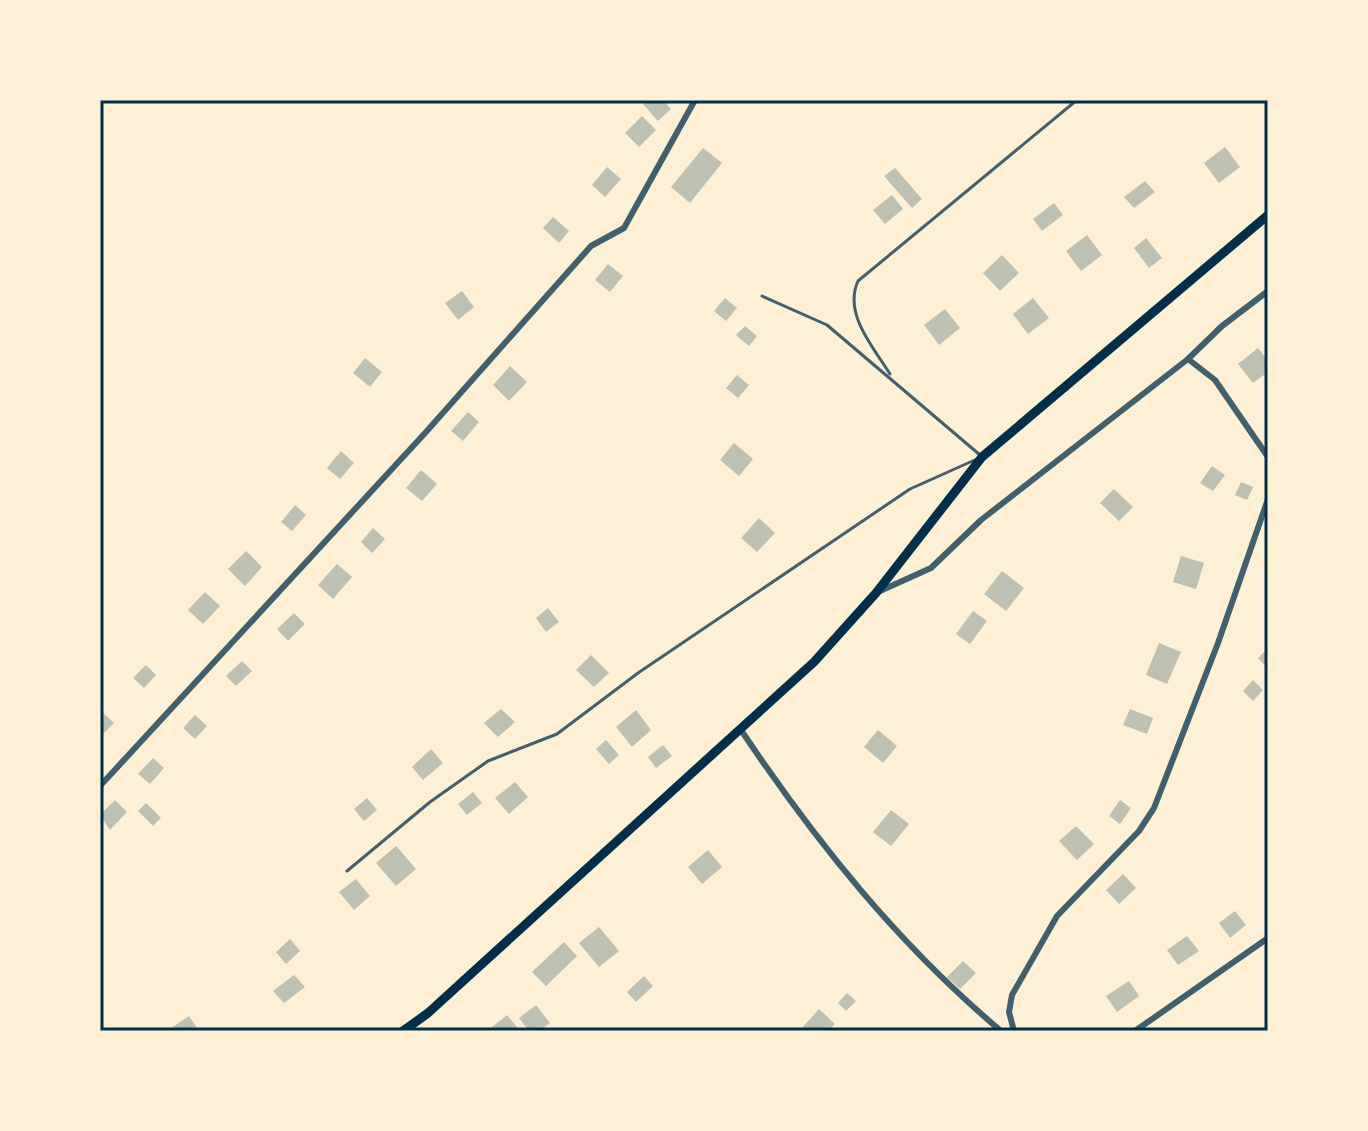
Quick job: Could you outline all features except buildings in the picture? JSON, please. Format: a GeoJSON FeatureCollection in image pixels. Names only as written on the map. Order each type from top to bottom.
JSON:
{"type":"FeatureCollection","features":[{"type":"Feature","properties":{"kind":"main road"},"geometry":{"type":"LineString","coordinates":[[403,1031],[428,1013],[814,662],[876,593],[982,457],[1268,215]]}},
{"type":"Feature","properties":{"kind":"street"},"geometry":{"type":"LineString","coordinates":[[100,786],[426,432],[591,246],[624,228],[695,100]]}},
{"type":"Feature","properties":{"kind":"street"},"geometry":{"type":"LineString","coordinates":[[876,593],[931,568],[981,520],[1188,359],[1222,326],[1268,291]]}},
{"type":"Feature","properties":{"kind":"street"},"geometry":{"type":"LineString","coordinates":[[1188,359],[1215,380],[1268,457]]}},
{"type":"Feature","properties":{"kind":"street"},"geometry":{"type":"LineString","coordinates":[[1014,1031],[1009,1012],[1012,995],[1057,916],[1139,831],[1154,808],[1218,643],[1268,499]]}},
{"type":"Feature","properties":{"kind":"street"},"geometry":{"type":"LineString","coordinates":[[741,730],[801,820],[871,906],[950,988],[1001,1031]]}},
{"type":"Feature","properties":{"kind":"street"},"geometry":{"type":"LineString","coordinates":[[1135,1031],[1268,938]]}},
{"type":"Feature","properties":{"kind":"lane"},"geometry":{"type":"LineString","coordinates":[[892,377],[860,326],[854,305],[858,281],[1077,100]]}},
{"type":"Feature","properties":{"kind":"lane"},"geometry":{"type":"LineString","coordinates":[[347,871],[430,802],[488,761],[557,734],[638,673],[910,489],[982,457],[892,377],[827,325],[762,296]]}}]}
